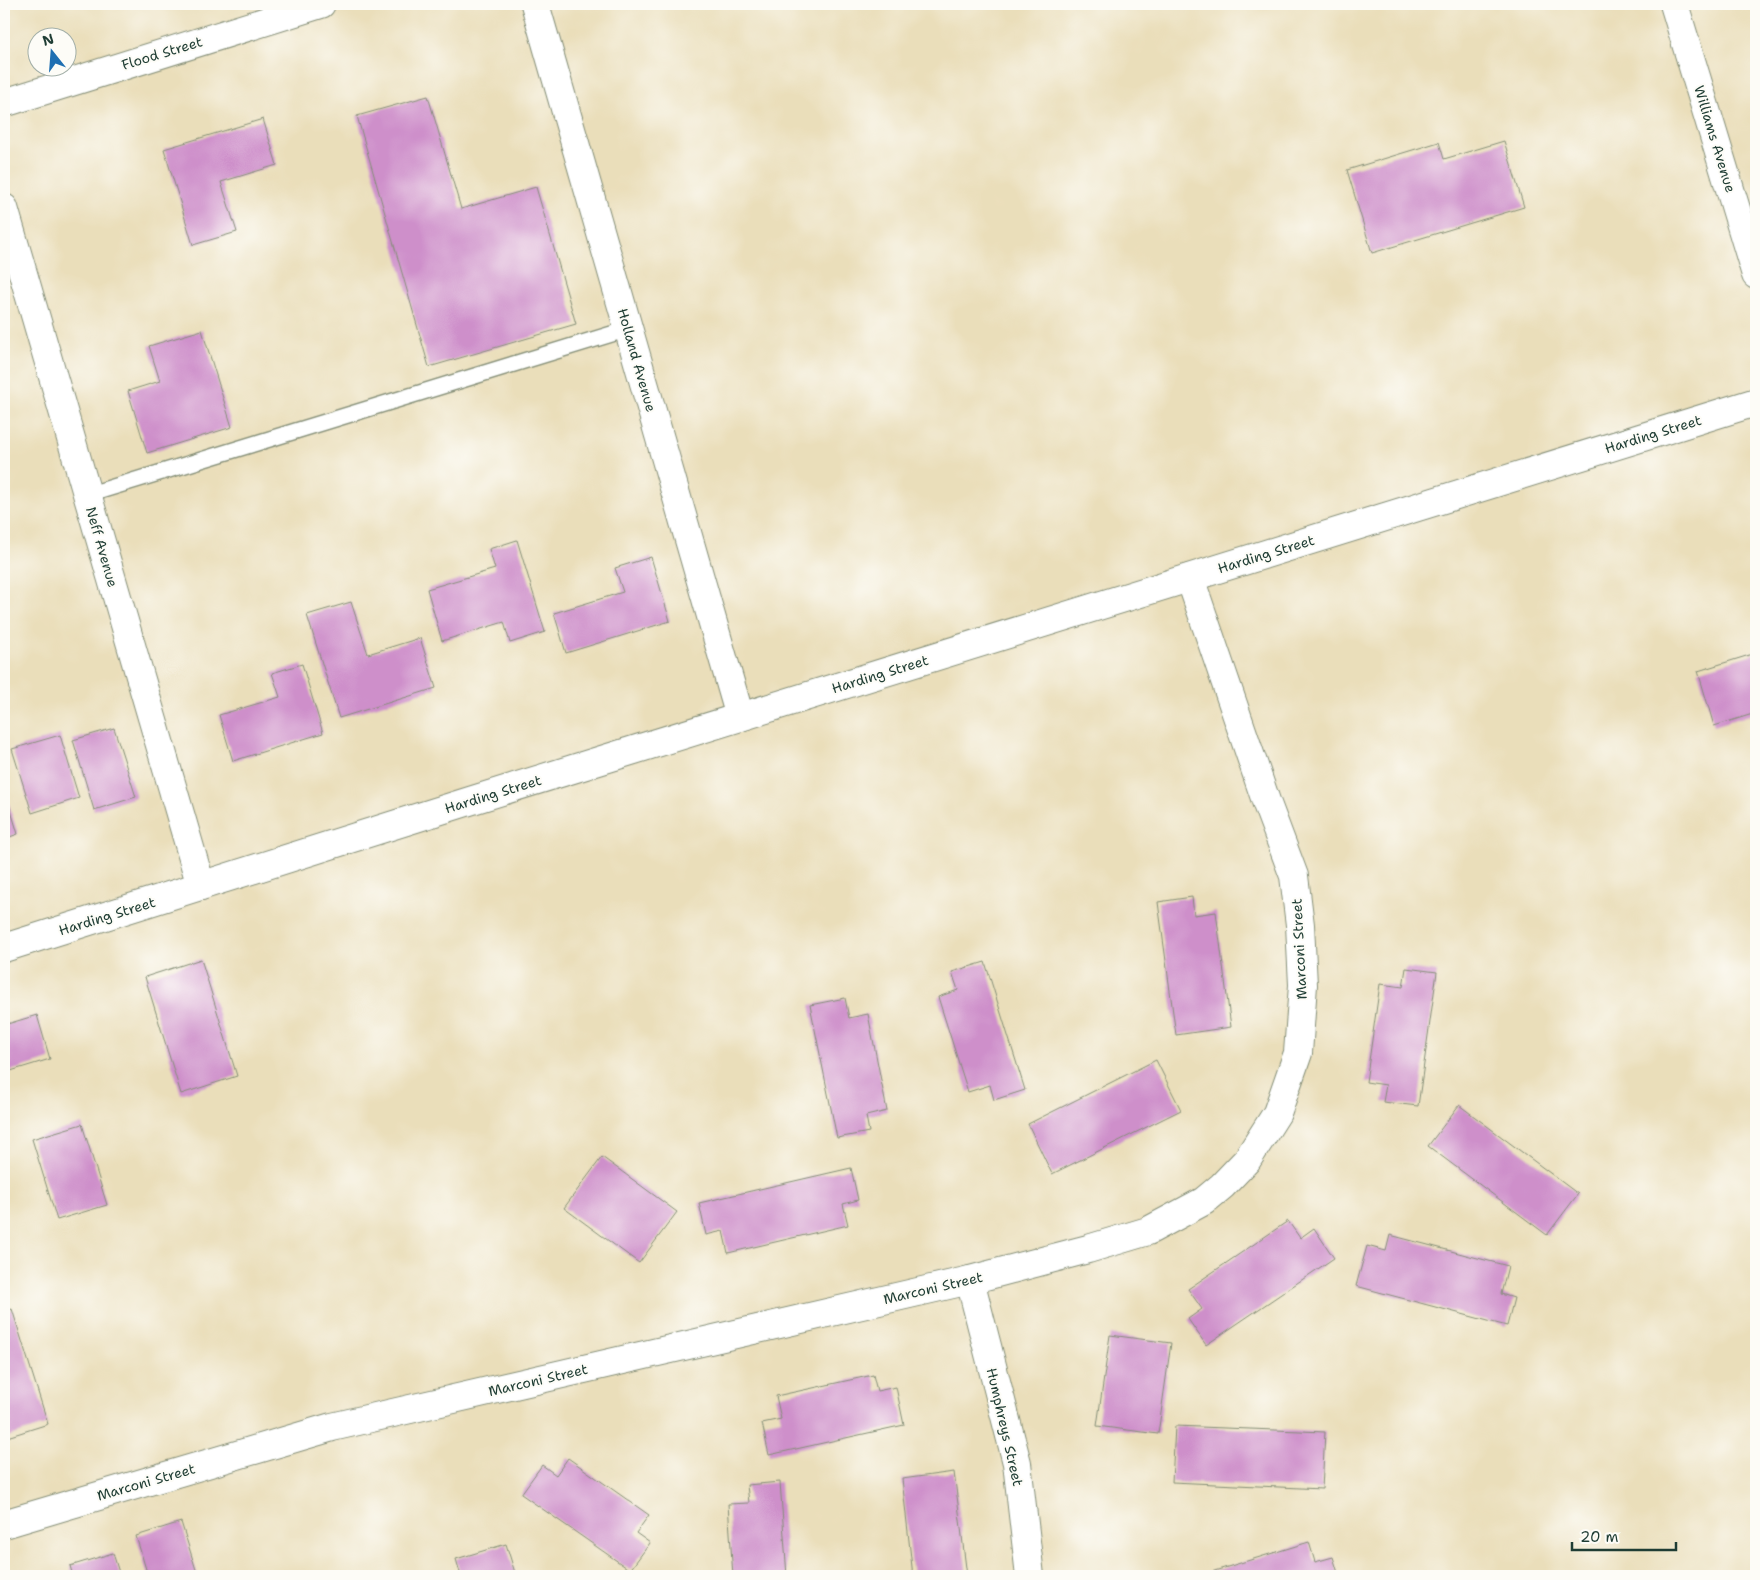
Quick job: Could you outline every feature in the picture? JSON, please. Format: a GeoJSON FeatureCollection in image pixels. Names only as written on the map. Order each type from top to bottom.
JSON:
{"type":"FeatureCollection","features":[{"type":"Feature","properties":{"kind":"street","name":"Flood Street"},"geometry":{"type":"LineString","coordinates":[[4,103],[321,4]]}},
{"type":"Feature","properties":{"kind":"street","name":"Holland Avenue"},"geometry":{"type":"LineString","coordinates":[[535,4],[740,717]]}},
{"type":"Feature","properties":{"kind":"street","name":"Williams Avenue"},"geometry":{"type":"LineString","coordinates":[[1674,4],[1756,275]]}},
{"type":"Feature","properties":{"kind":"street","name":"Neff Avenue"},"geometry":{"type":"LineString","coordinates":[[4,208],[200,886]]}},
{"type":"Feature","properties":{"kind":"street","name":"Harding Street"},"geometry":{"type":"LineString","coordinates":[[4,948],[740,717],[1756,402]]}},
{"type":"Feature","properties":{"kind":"street","name":"Marconi Street"},"geometry":{"type":"LineString","coordinates":[[4,1524],[332,1427],[970,1280],[1088,1250],[1148,1231],[1204,1201],[1222,1186],[1246,1160],[1261,1140],[1277,1113],[1298,1053],[1303,985],[1300,925],[1294,876],[1190,578]]}},
{"type":"Feature","properties":{"kind":"street","name":"Humphreys Street"},"geometry":{"type":"LineString","coordinates":[[970,1280],[1016,1463],[1030,1576]]}},
{"type":"Feature","properties":{"kind":"lane"},"geometry":{"type":"LineString","coordinates":[[87,494],[628,329]]}},
{"type":"Feature","properties":{"kind":"building"},"geometry":{"type":"Polygon","coordinates":[[[428,96],[461,209],[536,187],[576,324],[429,367],[357,116],[428,96]]]}},
{"type":"Feature","properties":{"kind":"building"},"geometry":{"type":"Polygon","coordinates":[[[263,119],[277,165],[221,182],[237,232],[193,245],[164,149],[263,119]]]}},
{"type":"Feature","properties":{"kind":"building"},"geometry":{"type":"Polygon","coordinates":[[[1504,141],[1524,207],[1372,253],[1347,170],[1439,142],[1444,159],[1504,141]]]}},
{"type":"Feature","properties":{"kind":"building"},"geometry":{"type":"Polygon","coordinates":[[[202,330],[232,427],[147,453],[128,391],[160,381],[149,346],[202,330]]]}},
{"type":"Feature","properties":{"kind":"building"},"geometry":{"type":"Polygon","coordinates":[[[517,540],[545,632],[510,643],[504,622],[442,641],[427,589],[495,569],[489,549],[517,540]]]}},
{"type":"Feature","properties":{"kind":"building"},"geometry":{"type":"Polygon","coordinates":[[[651,557],[670,621],[566,653],[554,613],[623,592],[615,568],[651,557]]]}},
{"type":"Feature","properties":{"kind":"building"},"geometry":{"type":"Polygon","coordinates":[[[351,602],[368,654],[420,638],[436,688],[339,718],[307,615],[351,602]]]}},
{"type":"Feature","properties":{"kind":"building"},"geometry":{"type":"Polygon","coordinates":[[[1756,653],[1756,713],[1714,726],[1698,671],[1756,653]]]}},
{"type":"Feature","properties":{"kind":"building"},"geometry":{"type":"Polygon","coordinates":[[[302,664],[323,733],[233,761],[219,715],[280,697],[272,673],[302,664]]]}},
{"type":"Feature","properties":{"kind":"building"},"geometry":{"type":"Polygon","coordinates":[[[114,728],[136,797],[94,810],[73,740],[114,728]]]}},
{"type":"Feature","properties":{"kind":"building"},"geometry":{"type":"Polygon","coordinates":[[[60,735],[79,798],[32,813],[12,749],[60,735]]]}},
{"type":"Feature","properties":{"kind":"building"},"geometry":{"type":"Polygon","coordinates":[[[4,788],[18,834],[4,839],[4,788]]]}},
{"type":"Feature","properties":{"kind":"building"},"geometry":{"type":"Polygon","coordinates":[[[1192,897],[1194,915],[1216,912],[1231,1027],[1176,1035],[1158,902],[1192,897]]]}},
{"type":"Feature","properties":{"kind":"building"},"geometry":{"type":"Polygon","coordinates":[[[201,959],[237,1076],[181,1094],[145,977],[201,959]]]}},
{"type":"Feature","properties":{"kind":"building"},"geometry":{"type":"Polygon","coordinates":[[[985,962],[1025,1090],[994,1100],[990,1085],[968,1092],[938,997],[958,990],[952,972],[985,962]]]}},
{"type":"Feature","properties":{"kind":"building"},"geometry":{"type":"Polygon","coordinates":[[[1406,968],[1437,972],[1418,1106],[1383,1102],[1386,1085],[1366,1082],[1380,984],[1403,987],[1406,968]]]}},
{"type":"Feature","properties":{"kind":"building"},"geometry":{"type":"Polygon","coordinates":[[[845,998],[849,1018],[868,1014],[887,1111],[866,1116],[869,1132],[837,1138],[810,1005],[845,998]]]}},
{"type":"Feature","properties":{"kind":"building"},"geometry":{"type":"Polygon","coordinates":[[[37,1015],[50,1059],[4,1073],[4,1025],[37,1015]]]}},
{"type":"Feature","properties":{"kind":"building"},"geometry":{"type":"Polygon","coordinates":[[[1156,1060],[1181,1110],[1052,1174],[1028,1124],[1156,1060]]]}},
{"type":"Feature","properties":{"kind":"building"},"geometry":{"type":"Polygon","coordinates":[[[1459,1105],[1578,1194],[1547,1235],[1428,1146],[1459,1105]]]}},
{"type":"Feature","properties":{"kind":"building"},"geometry":{"type":"Polygon","coordinates":[[[82,1124],[107,1205],[57,1220],[32,1139],[82,1124]]]}},
{"type":"Feature","properties":{"kind":"building"},"geometry":{"type":"Polygon","coordinates":[[[602,1157],[677,1212],[639,1263],[564,1208],[602,1157]]]}},
{"type":"Feature","properties":{"kind":"building"},"geometry":{"type":"Polygon","coordinates":[[[851,1168],[858,1200],[843,1204],[848,1225],[728,1253],[723,1231],[706,1235],[699,1203],[851,1168]]]}},
{"type":"Feature","properties":{"kind":"building"},"geometry":{"type":"Polygon","coordinates":[[[1288,1221],[1300,1238],[1314,1228],[1334,1258],[1206,1345],[1188,1319],[1202,1309],[1188,1289],[1288,1221]]]}},
{"type":"Feature","properties":{"kind":"building"},"geometry":{"type":"Polygon","coordinates":[[[1390,1235],[1508,1266],[1501,1294],[1514,1298],[1507,1326],[1356,1286],[1367,1246],[1386,1251],[1390,1235]]]}},
{"type":"Feature","properties":{"kind":"building"},"geometry":{"type":"Polygon","coordinates":[[[12,1309],[48,1424],[4,1438],[4,1312],[12,1309]]]}},
{"type":"Feature","properties":{"kind":"building"},"geometry":{"type":"Polygon","coordinates":[[[1110,1335],[1171,1343],[1158,1434],[1097,1426],[1110,1335]]]}},
{"type":"Feature","properties":{"kind":"building"},"geometry":{"type":"Polygon","coordinates":[[[873,1375],[877,1391],[896,1387],[904,1425],[769,1455],[762,1423],[781,1419],[776,1396],[873,1375]]]}},
{"type":"Feature","properties":{"kind":"building"},"geometry":{"type":"Polygon","coordinates":[[[1175,1426],[1325,1432],[1322,1489],[1172,1482],[1175,1426]]]}},
{"type":"Feature","properties":{"kind":"building"},"geometry":{"type":"Polygon","coordinates":[[[568,1458],[649,1515],[636,1533],[650,1543],[630,1570],[521,1494],[542,1465],[556,1475],[568,1458]]]}},
{"type":"Feature","properties":{"kind":"building"},"geometry":{"type":"Polygon","coordinates":[[[954,1472],[967,1576],[913,1576],[902,1479],[954,1472]]]}},
{"type":"Feature","properties":{"kind":"building"},"geometry":{"type":"Polygon","coordinates":[[[780,1482],[787,1576],[733,1576],[728,1504],[749,1503],[747,1485],[780,1482]]]}},
{"type":"Feature","properties":{"kind":"building"},"geometry":{"type":"Polygon","coordinates":[[[181,1522],[198,1576],[148,1576],[136,1536],[181,1522]]]}},
{"type":"Feature","properties":{"kind":"building"},"geometry":{"type":"Polygon","coordinates":[[[1309,1542],[1315,1562],[1333,1557],[1339,1576],[1198,1576],[1309,1542]]]}},
{"type":"Feature","properties":{"kind":"building"},"geometry":{"type":"Polygon","coordinates":[[[506,1544],[516,1576],[461,1576],[456,1559],[506,1544]]]}},
{"type":"Feature","properties":{"kind":"building"},"geometry":{"type":"Polygon","coordinates":[[[113,1553],[120,1576],[73,1576],[70,1566],[113,1553]]]}}]}
